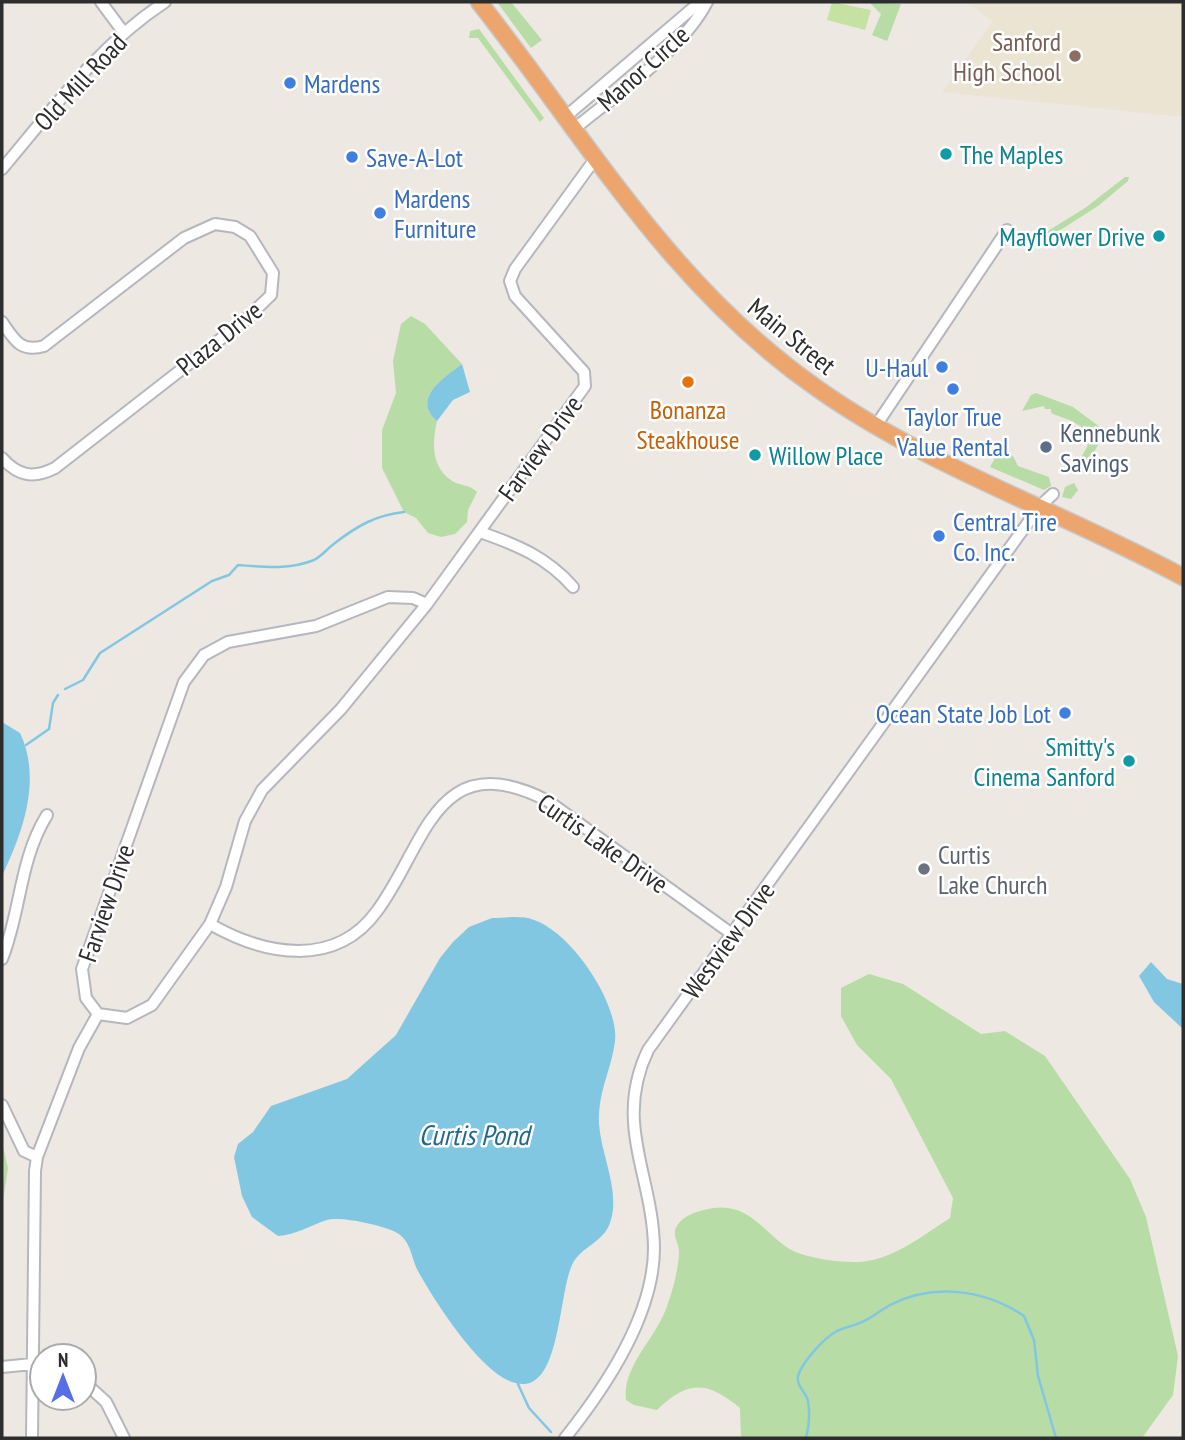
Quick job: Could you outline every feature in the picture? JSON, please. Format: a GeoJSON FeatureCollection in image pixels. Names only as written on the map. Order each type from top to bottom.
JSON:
{"type":"FeatureCollection","features":[{"type":"Feature","properties":{"kind":"highway","name":"Main Street"},"geometry":{"type":"LineString","coordinates":[[479,2],[650,232],[727,316],[790,369],[875,427],[1183,577]]}},
{"type":"Feature","properties":{"kind":"street"},"geometry":{"type":"LineString","coordinates":[[101,2],[124,33]]}},
{"type":"Feature","properties":{"kind":"street","name":"Old Mill Road"},"geometry":{"type":"LineString","coordinates":[[2,169],[88,69],[124,33],[164,2]]}},
{"type":"Feature","properties":{"kind":"street","name":"Manor Circle"},"geometry":{"type":"LineString","coordinates":[[569,124],[700,2]]}},
{"type":"Feature","properties":{"kind":"street","name":"Manor Circle"},"geometry":{"type":"LineString","coordinates":[[569,124],[671,47],[699,18],[708,2]]}},
{"type":"Feature","properties":{"kind":"street","name":"Farview Drive"},"geometry":{"type":"LineString","coordinates":[[427,604],[413,598],[388,597],[316,626],[228,642],[204,655],[192,668],[184,682],[82,970],[86,998],[98,1014],[116,1018],[143,1012],[160,995],[210,924],[226,887],[245,821],[262,790],[341,709],[427,604],[586,384],[584,372],[515,296],[510,281],[515,269],[595,159]]}},
{"type":"Feature","properties":{"kind":"street","name":"Plaza Drive"},"geometry":{"type":"LineString","coordinates":[[2,322],[20,346],[29,349],[44,346],[184,238],[215,224],[235,227],[250,236],[267,260],[275,279],[271,295],[245,320],[55,468],[44,474],[28,475],[18,472],[2,457]]}},
{"type":"Feature","properties":{"kind":"street"},"geometry":{"type":"LineString","coordinates":[[875,427],[1007,230]]}},
{"type":"Feature","properties":{"kind":"street","name":"Westview Drive"},"geometry":{"type":"LineString","coordinates":[[565,1438],[600,1393],[625,1347],[647,1294],[653,1269],[652,1227],[633,1111],[636,1077],[648,1050],[1040,506],[1053,494]]}},
{"type":"Feature","properties":{"kind":"street"},"geometry":{"type":"LineString","coordinates":[[480,532],[539,555],[557,568],[573,587]]}},
{"type":"Feature","properties":{"kind":"street","name":"Curtis Lake Drive"},"geometry":{"type":"LineString","coordinates":[[210,924],[246,942],[281,951],[318,950],[345,940],[376,914],[421,830],[437,809],[461,793],[493,783],[522,789],[548,801],[732,934]]}},
{"type":"Feature","properties":{"kind":"street"},"geometry":{"type":"LineString","coordinates":[[2,960],[15,918],[27,855],[47,815]]}},
{"type":"Feature","properties":{"kind":"street"},"geometry":{"type":"LineString","coordinates":[[37,1342],[32,1192],[37,1157],[79,1048],[98,1014]]}},
{"type":"Feature","properties":{"kind":"street"},"geometry":{"type":"LineString","coordinates":[[2,1105],[24,1152],[37,1157]]}},
{"type":"Feature","properties":{"kind":"street"},"geometry":{"type":"LineString","coordinates":[[2,1367],[28,1364]]}},
{"type":"Feature","properties":{"kind":"street"},"geometry":{"type":"LineString","coordinates":[[98,1395],[106,1402],[124,1438]]}},
{"type":"Feature","properties":{"kind":"street"},"geometry":{"type":"LineString","coordinates":[[32,1438],[34,1412]]}},
{"type":"Feature","properties":{"kind":"shaded area","name":"Sanford High School"},"geometry":{"type":"Polygon","coordinates":[[[966,2],[1183,2],[1183,117],[942,92],[993,21],[966,2]]]}},
{"type":"Feature","properties":{"kind":"green space"},"geometry":{"type":"Polygon","coordinates":[[[497,2],[511,2],[542,40],[531,48],[497,2]]]}},
{"type":"Feature","properties":{"kind":"green space"},"geometry":{"type":"Polygon","coordinates":[[[832,2],[871,10],[865,30],[827,20],[832,2]]]}},
{"type":"Feature","properties":{"kind":"green space"},"geometry":{"type":"Polygon","coordinates":[[[869,2],[901,4],[887,41],[872,35],[881,14],[869,2]]]}},
{"type":"Feature","properties":{"kind":"green space"},"geometry":{"type":"Polygon","coordinates":[[[479,29],[544,118],[540,122],[478,38],[469,38],[470,31],[479,29]]]}},
{"type":"Feature","properties":{"kind":"green space"},"geometry":{"type":"Polygon","coordinates":[[[1125,177],[1129,177],[1128,181],[1098,206],[1040,243],[1033,243],[1035,239],[1085,208],[1125,177]]]}},
{"type":"Feature","properties":{"kind":"green space"},"geometry":{"type":"Polygon","coordinates":[[[411,316],[425,324],[462,364],[439,382],[428,397],[427,405],[437,421],[434,446],[440,469],[452,481],[477,492],[468,510],[467,522],[455,534],[441,537],[428,533],[416,518],[404,512],[382,468],[382,430],[396,393],[393,361],[401,324],[411,316]]]}},
{"type":"Feature","properties":{"kind":"green space"},"geometry":{"type":"Polygon","coordinates":[[[1036,393],[1073,407],[1100,427],[1098,445],[1089,461],[1092,470],[1082,473],[1077,469],[1088,441],[1084,429],[1051,413],[1051,409],[1045,409],[1044,406],[1022,411],[1031,395],[1036,393]]]}},
{"type":"Feature","properties":{"kind":"green space"},"geometry":{"type":"Polygon","coordinates":[[[1000,449],[1013,456],[1018,466],[1049,477],[1051,486],[1044,490],[990,467],[1000,449]]]}},
{"type":"Feature","properties":{"kind":"green space"},"geometry":{"type":"Polygon","coordinates":[[[1074,483],[1078,490],[1071,499],[1062,497],[1065,487],[1074,483]]]}},
{"type":"Feature","properties":{"kind":"green space"},"geometry":{"type":"Polygon","coordinates":[[[869,974],[903,984],[981,1034],[1005,1031],[1045,1056],[1130,1179],[1146,1217],[1178,1356],[1173,1395],[1142,1438],[741,1438],[740,1408],[729,1399],[708,1389],[689,1389],[679,1393],[657,1410],[634,1405],[626,1400],[629,1376],[661,1320],[675,1280],[679,1248],[675,1229],[689,1215],[721,1207],[735,1210],[748,1215],[789,1249],[827,1260],[854,1262],[892,1253],[950,1218],[953,1198],[891,1079],[857,1045],[841,1016],[841,988],[869,974]]]}},
{"type":"Feature","properties":{"kind":"green space"},"geometry":{"type":"Polygon","coordinates":[[[2,1143],[8,1168],[2,1207],[2,1143]]]}},
{"type":"Feature","properties":{"kind":"water"},"geometry":{"type":"Polygon","coordinates":[[[462,364],[470,392],[453,400],[437,421],[427,405],[428,397],[439,382],[462,364]]]}},
{"type":"Feature","properties":{"kind":"water"},"geometry":{"type":"Polygon","coordinates":[[[2,722],[20,733],[26,751],[30,787],[23,824],[2,876],[2,722]]]}},
{"type":"Feature","properties":{"kind":"water","name":"Curtis Pond"},"geometry":{"type":"Polygon","coordinates":[[[492,918],[529,918],[548,927],[563,939],[590,971],[601,989],[614,1025],[615,1041],[599,1112],[600,1136],[612,1186],[613,1211],[610,1223],[607,1230],[581,1253],[572,1265],[548,1362],[532,1382],[517,1384],[501,1376],[484,1362],[451,1323],[399,1234],[364,1222],[334,1219],[278,1236],[252,1217],[242,1196],[234,1157],[238,1144],[253,1132],[271,1106],[347,1079],[396,1035],[440,958],[453,942],[469,927],[492,918]]]}},
{"type":"Feature","properties":{"kind":"water"},"geometry":{"type":"Polygon","coordinates":[[[1151,962],[1167,979],[1183,984],[1183,1029],[1154,1002],[1139,976],[1151,962]]]}},
{"type":"Feature","properties":{"kind":"waterway"},"geometry":{"type":"LineString","coordinates":[[65,689],[83,680],[100,653],[212,581],[229,575],[238,565],[276,567],[305,563],[317,558],[367,522],[404,512]]}},
{"type":"Feature","properties":{"kind":"waterway"},"geometry":{"type":"LineString","coordinates":[[26,745],[49,729],[53,703],[58,695]]}},
{"type":"Feature","properties":{"kind":"waterway"},"geometry":{"type":"LineString","coordinates":[[806,1438],[809,1406],[798,1383],[798,1376],[814,1351],[837,1331],[866,1320],[890,1305],[906,1298],[941,1292],[975,1295],[1009,1307],[1024,1316],[1034,1340],[1038,1376],[1056,1438]]}},
{"type":"Feature","properties":{"kind":"waterway"},"geometry":{"type":"LineString","coordinates":[[518,1384],[529,1408],[551,1432]]}},
{"type":"Feature","properties":{"kind":"place","name":"Sanford High School"},"geometry":{"type":"Point","coordinates":[1075,56]}},
{"type":"Feature","properties":{"kind":"place","name":"Mardens"},"geometry":{"type":"Point","coordinates":[290,83]}},
{"type":"Feature","properties":{"kind":"place","name":"The Maples"},"geometry":{"type":"Point","coordinates":[946,154]}},
{"type":"Feature","properties":{"kind":"place","name":"Save-A-Lot"},"geometry":{"type":"Point","coordinates":[352,157]}},
{"type":"Feature","properties":{"kind":"place","name":"Mardens Furniture"},"geometry":{"type":"Point","coordinates":[380,213]}},
{"type":"Feature","properties":{"kind":"place","name":"Mayflower Drive"},"geometry":{"type":"Point","coordinates":[1159,236]}},
{"type":"Feature","properties":{"kind":"place","name":"U-Haul"},"geometry":{"type":"Point","coordinates":[942,367]}},
{"type":"Feature","properties":{"kind":"place","name":"Bonanza Steakhouse"},"geometry":{"type":"Point","coordinates":[688,382]}},
{"type":"Feature","properties":{"kind":"place","name":"Taylor True Value Rental"},"geometry":{"type":"Point","coordinates":[953,389]}},
{"type":"Feature","properties":{"kind":"place","name":"Kennebunk Savings"},"geometry":{"type":"Point","coordinates":[1046,447]}},
{"type":"Feature","properties":{"kind":"place","name":"Willow Place"},"geometry":{"type":"Point","coordinates":[755,455]}},
{"type":"Feature","properties":{"kind":"place","name":"Central Tire Co. Inc."},"geometry":{"type":"Point","coordinates":[939,536]}},
{"type":"Feature","properties":{"kind":"place","name":"Ocean State Job Lot"},"geometry":{"type":"Point","coordinates":[1065,713]}},
{"type":"Feature","properties":{"kind":"place","name":"Smitty's Cinema Sanford"},"geometry":{"type":"Point","coordinates":[1129,761]}},
{"type":"Feature","properties":{"kind":"place","name":"Curtis Lake Church"},"geometry":{"type":"Point","coordinates":[924,869]}}]}
